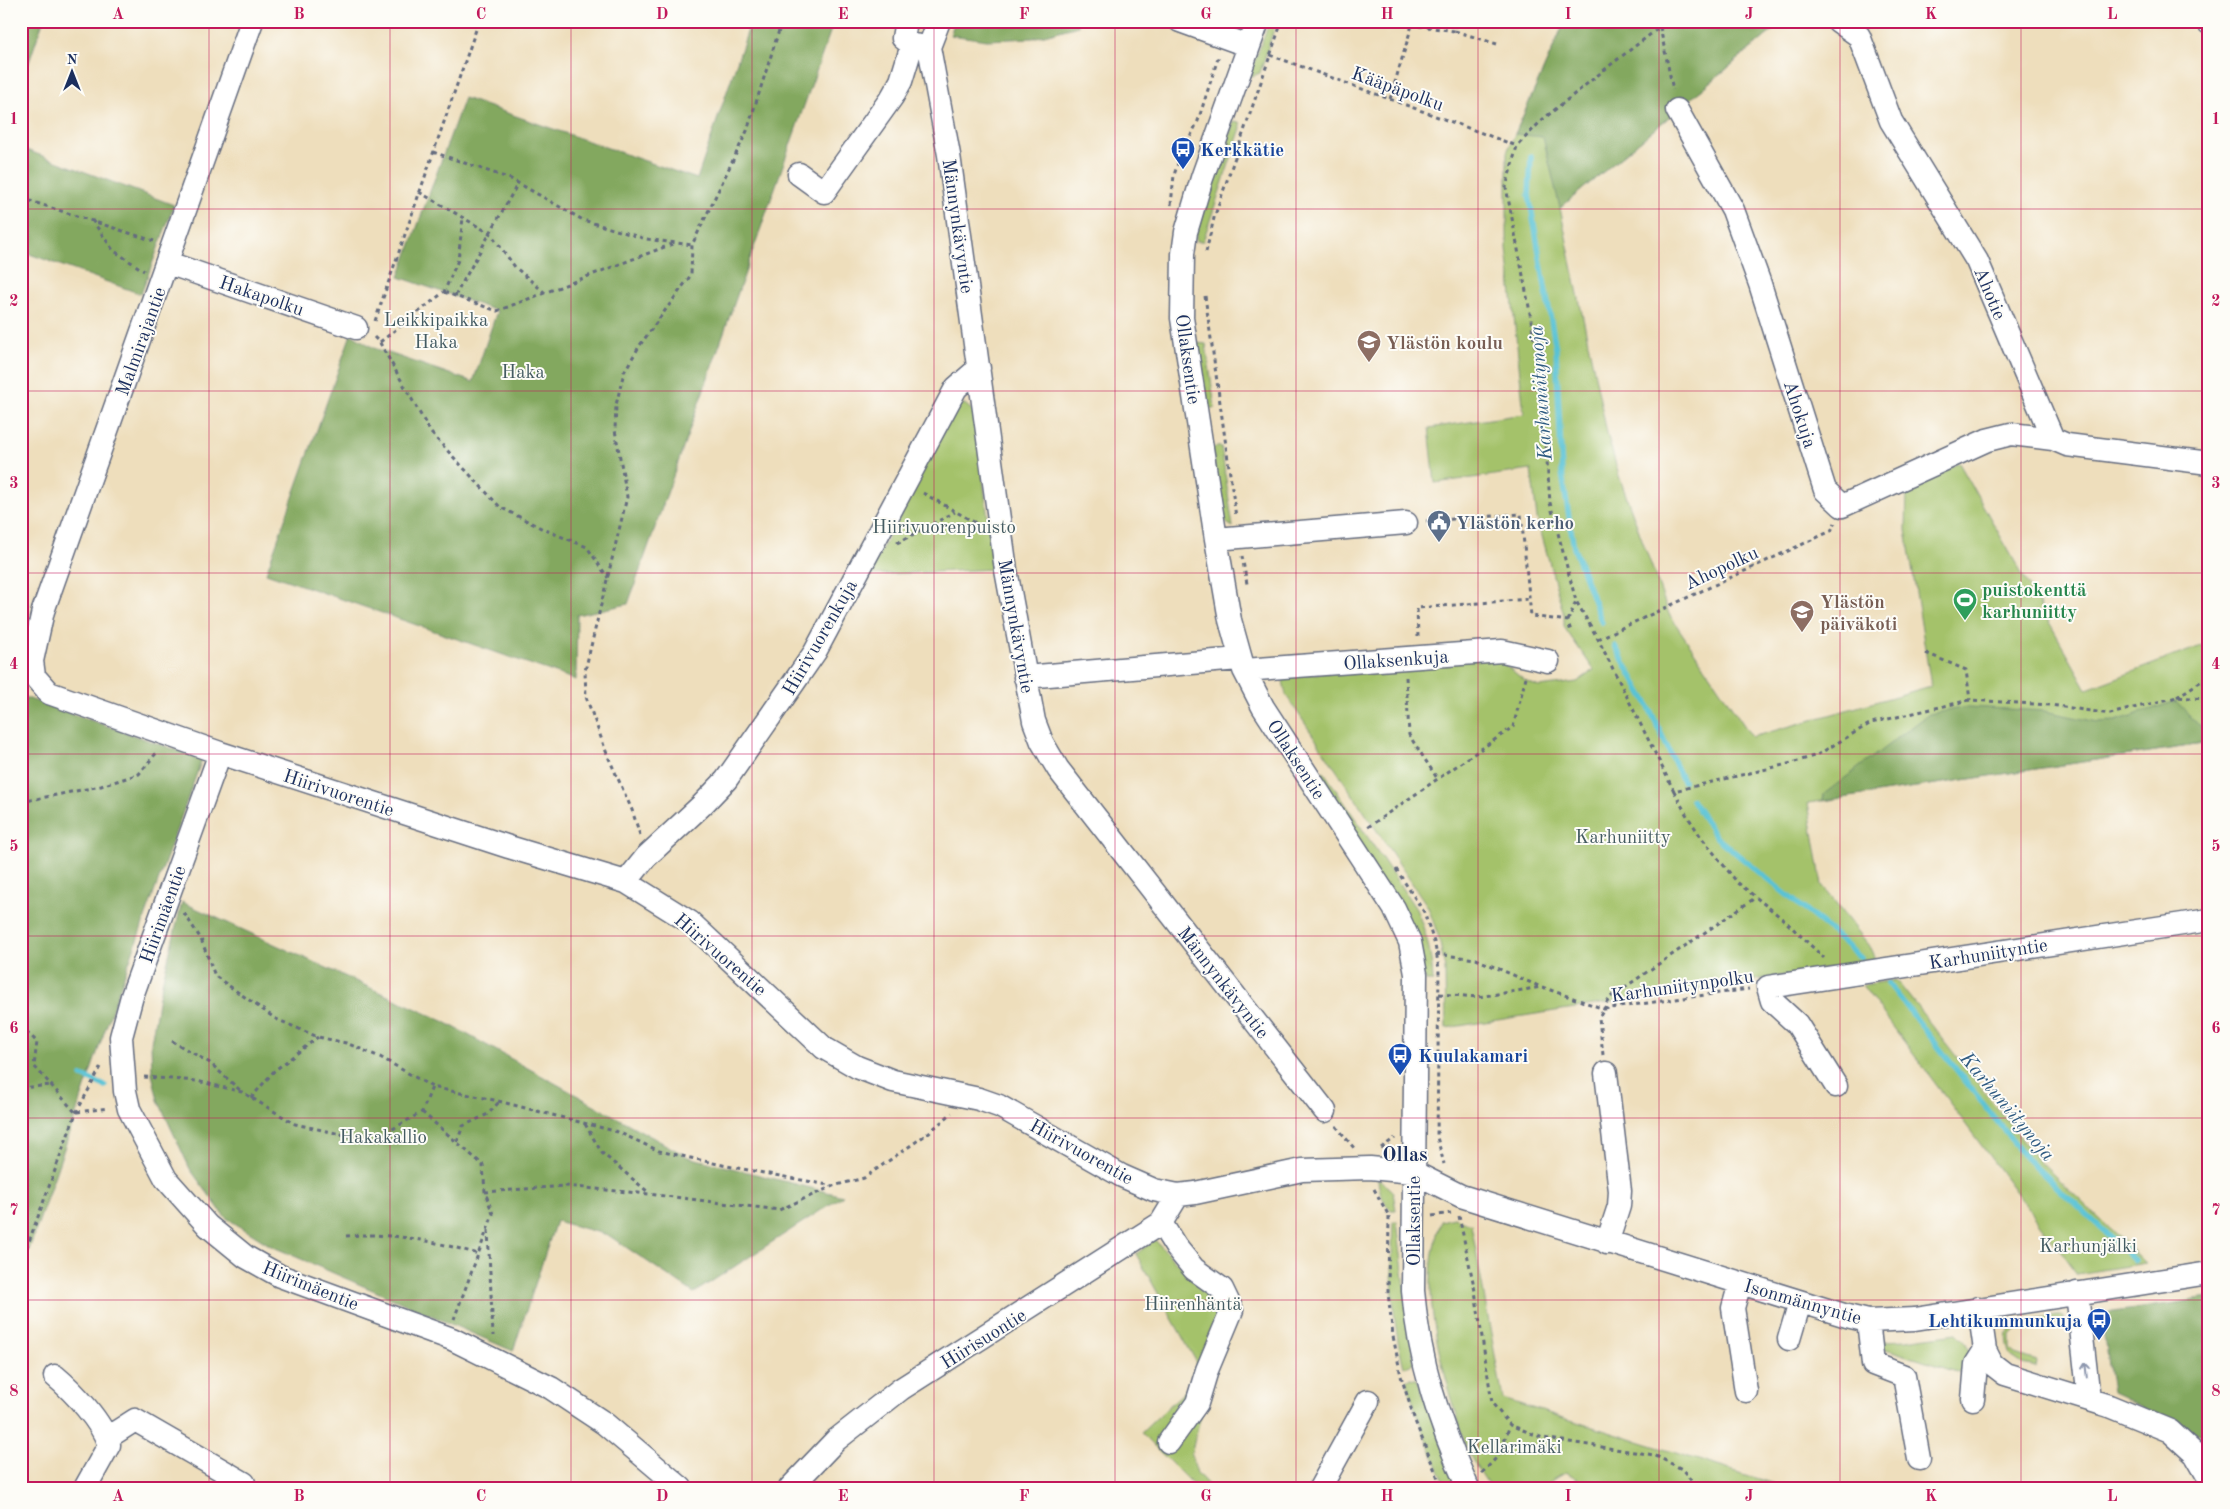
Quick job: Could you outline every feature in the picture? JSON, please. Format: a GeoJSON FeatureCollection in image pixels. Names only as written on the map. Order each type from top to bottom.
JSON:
{"type":"FeatureCollection","features":[{"type":"Feature","properties":{"kind":"street","name":"Malmirajantie"},"geometry":{"type":"LineString","coordinates":[[32,661],[43,611],[252,21]]}},
{"type":"Feature","properties":{"kind":"street","name":"Männynkävyntie"},"geometry":{"type":"LineString","coordinates":[[906,21],[903,38],[920,46],[950,155],[1002,538],[1034,721],[1042,742],[1058,768],[1325,1111]]}},
{"type":"Feature","properties":{"kind":"street"},"geometry":{"type":"LineString","coordinates":[[799,174],[824,192],[892,97],[920,46],[939,21]]}},
{"type":"Feature","properties":{"kind":"street"},"geometry":{"type":"LineString","coordinates":[[1180,21],[1250,46]]}},
{"type":"Feature","properties":{"kind":"street","name":"Ollaksentie"},"geometry":{"type":"LineString","coordinates":[[1258,21],[1186,232],[1181,276],[1182,318],[1230,620],[1242,664],[1263,707],[1394,908],[1410,942],[1416,974],[1413,1172],[1413,1290],[1416,1330],[1424,1370],[1439,1417],[1473,1483]]}},
{"type":"Feature","properties":{"kind":"street","name":"Ahotie"},"geometry":{"type":"LineString","coordinates":[[1838,21],[1859,36],[1891,121],[1977,261],[2053,439]]}},
{"type":"Feature","properties":{"kind":"street","name":"Ahokuja"},"geometry":{"type":"LineString","coordinates":[[1677,110],[1733,210],[1760,284],[1825,490],[1842,506]]}},
{"type":"Feature","properties":{"kind":"street","name":"Hakapolku"},"geometry":{"type":"LineString","coordinates":[[167,264],[366,329]]}},
{"type":"Feature","properties":{"kind":"street","name":"Hiirivuorenkuja"},"geometry":{"type":"LineString","coordinates":[[626,882],[646,857],[720,786],[764,728],[815,652],[956,388],[979,368]]}},
{"type":"Feature","properties":{"kind":"street"},"geometry":{"type":"LineString","coordinates":[[1842,506],[1987,440],[2011,434],[2053,439],[2067,445],[2209,463]]}},
{"type":"Feature","properties":{"kind":"street"},"geometry":{"type":"LineString","coordinates":[[1216,539],[1406,523]]}},
{"type":"Feature","properties":{"kind":"street","name":"Ollaksenkuja"},"geometry":{"type":"LineString","coordinates":[[1026,677],[1242,664],[1412,651],[1502,651],[1540,659]]}},
{"type":"Feature","properties":{"kind":"street","name":"Hiirivuorentie"},"geometry":{"type":"LineString","coordinates":[[32,661],[34,676],[49,693],[168,736],[509,847],[626,882],[690,922],[824,1048],[857,1067],[893,1080],[999,1106],[1122,1176],[1154,1190],[1178,1195],[1302,1170],[1368,1160],[1413,1172]]}},
{"type":"Feature","properties":{"kind":"street","name":"Hiirimäentie"},"geometry":{"type":"LineString","coordinates":[[220,753],[132,996],[121,1037],[125,1091],[129,1109],[166,1179],[208,1226],[246,1258],[280,1276],[447,1337],[551,1388],[604,1423],[681,1488]]}},
{"type":"Feature","properties":{"kind":"street","name":"Karhuniityntie"},"geometry":{"type":"LineString","coordinates":[[1768,987],[2209,920]]}},
{"type":"Feature","properties":{"kind":"street"},"geometry":{"type":"LineString","coordinates":[[1768,987],[1772,1001],[1797,1024],[1836,1086]]}},
{"type":"Feature","properties":{"kind":"street"},"geometry":{"type":"LineString","coordinates":[[1606,1073],[1620,1191],[1619,1206],[1607,1243]]}},
{"type":"Feature","properties":{"kind":"street","name":"Isonmännyntie"},"geometry":{"type":"LineString","coordinates":[[1413,1172],[1461,1196],[1607,1243],[1868,1321],[1915,1319],[2209,1273]]}},
{"type":"Feature","properties":{"kind":"street","name":"Hiirisuontie"},"geometry":{"type":"LineString","coordinates":[[790,1488],[836,1440],[900,1389],[1161,1224],[1178,1195]]}},
{"type":"Feature","properties":{"kind":"street"},"geometry":{"type":"LineString","coordinates":[[1161,1224],[1176,1247],[1194,1269],[1222,1289],[1232,1310],[1207,1370],[1197,1403],[1169,1442]]}},
{"type":"Feature","properties":{"kind":"street"},"geometry":{"type":"LineString","coordinates":[[1740,1283],[1733,1308],[1746,1391]]}},
{"type":"Feature","properties":{"kind":"street"},"geometry":{"type":"LineString","coordinates":[[2078,1293],[2089,1400]]}},
{"type":"Feature","properties":{"kind":"street"},"geometry":{"type":"LineString","coordinates":[[1790,1339],[1800,1302]]}},
{"type":"Feature","properties":{"kind":"street"},"geometry":{"type":"LineString","coordinates":[[1979,1308],[1985,1350],[1992,1364],[2005,1374],[2089,1400],[2170,1431],[2194,1454],[2209,1478]]}},
{"type":"Feature","properties":{"kind":"street"},"geometry":{"type":"LineString","coordinates":[[1868,1321],[1873,1364],[1904,1376],[1919,1459]]}},
{"type":"Feature","properties":{"kind":"street"},"geometry":{"type":"LineString","coordinates":[[1974,1399],[1976,1364],[1985,1350]]}},
{"type":"Feature","properties":{"kind":"street"},"geometry":{"type":"LineString","coordinates":[[55,1376],[74,1394],[105,1432],[109,1445],[85,1488]]}},
{"type":"Feature","properties":{"kind":"street"},"geometry":{"type":"LineString","coordinates":[[1320,1488],[1368,1401]]}},
{"type":"Feature","properties":{"kind":"street"},"geometry":{"type":"LineString","coordinates":[[107,1438],[135,1420],[244,1483]]}},
{"type":"Feature","properties":{"kind":"path"},"geometry":{"type":"LineString","coordinates":[[479,21],[419,192],[366,329],[380,342],[431,433],[500,507],[543,529],[587,548],[608,579]]}},
{"type":"Feature","properties":{"kind":"path"},"geometry":{"type":"LineString","coordinates":[[646,857],[632,810],[607,754],[586,697],[586,671],[627,497],[615,430],[616,406],[624,372],[640,345],[690,276],[692,245],[747,131],[782,21]]}},
{"type":"Feature","properties":{"kind":"path"},"geometry":{"type":"LineString","coordinates":[[1205,259],[1214,218],[1282,21]]}},
{"type":"Feature","properties":{"kind":"path"},"geometry":{"type":"LineString","coordinates":[[1404,21],[1412,26],[1455,31],[1497,44]]}},
{"type":"Feature","properties":{"kind":"path"},"geometry":{"type":"LineString","coordinates":[[1455,31],[1457,21]]}},
{"type":"Feature","properties":{"kind":"path"},"geometry":{"type":"LineString","coordinates":[[1670,21],[1542,120],[1516,146],[1506,187],[1529,307],[1542,391],[1550,503],[1576,601],[1598,639],[1674,791],[1701,836],[1737,882],[1784,920],[1829,963],[1839,976]]}},
{"type":"Feature","properties":{"kind":"path"},"geometry":{"type":"LineString","coordinates":[[1390,100],[1412,26]]}},
{"type":"Feature","properties":{"kind":"path"},"geometry":{"type":"LineString","coordinates":[[1660,27],[1677,110]]}},
{"type":"Feature","properties":{"kind":"path"},"geometry":{"type":"LineString","coordinates":[[1171,210],[1174,175],[1198,120],[1225,38]]}},
{"type":"Feature","properties":{"kind":"path","name":"Kääpäpolku"},"geometry":{"type":"LineString","coordinates":[[1270,55],[1516,146]]}},
{"type":"Feature","properties":{"kind":"path"},"geometry":{"type":"LineString","coordinates":[[433,152],[518,183],[583,220],[646,239],[692,245]]}},
{"type":"Feature","properties":{"kind":"path"},"geometry":{"type":"LineString","coordinates":[[455,296],[518,183]]}},
{"type":"Feature","properties":{"kind":"path"},"geometry":{"type":"LineString","coordinates":[[419,192],[491,234],[514,267],[546,293]]}},
{"type":"Feature","properties":{"kind":"path"},"geometry":{"type":"LineString","coordinates":[[21,198],[91,220],[167,264]]}},
{"type":"Feature","properties":{"kind":"path"},"geometry":{"type":"LineString","coordinates":[[380,342],[444,292],[458,260],[463,218]]}},
{"type":"Feature","properties":{"kind":"path"},"geometry":{"type":"LineString","coordinates":[[91,220],[113,250],[167,264]]}},
{"type":"Feature","properties":{"kind":"path"},"geometry":{"type":"LineString","coordinates":[[444,292],[497,311],[676,243]]}},
{"type":"Feature","properties":{"kind":"path"},"geometry":{"type":"LineString","coordinates":[[1204,294],[1248,590]]}},
{"type":"Feature","properties":{"kind":"path"},"geometry":{"type":"LineString","coordinates":[[905,483],[1002,538]]}},
{"type":"Feature","properties":{"kind":"path","name":"Ahopolku"},"geometry":{"type":"LineString","coordinates":[[1598,639],[1831,531],[1842,506]]}},
{"type":"Feature","properties":{"kind":"path"},"geometry":{"type":"LineString","coordinates":[[863,561],[956,512]]}},
{"type":"Feature","properties":{"kind":"path"},"geometry":{"type":"LineString","coordinates":[[1406,523],[1521,514],[1531,616],[1568,622]]}},
{"type":"Feature","properties":{"kind":"path"},"geometry":{"type":"LineString","coordinates":[[1437,778],[1409,735],[1412,651],[1417,608],[1529,599]]}},
{"type":"Feature","properties":{"kind":"path"},"geometry":{"type":"LineString","coordinates":[[1571,632],[1568,622],[1576,601]]}},
{"type":"Feature","properties":{"kind":"path"},"geometry":{"type":"LineString","coordinates":[[1926,653],[1966,670],[1970,700]]}},
{"type":"Feature","properties":{"kind":"path"},"geometry":{"type":"LineString","coordinates":[[1368,827],[1513,727],[1540,659]]}},
{"type":"Feature","properties":{"kind":"path"},"geometry":{"type":"LineString","coordinates":[[2177,697],[2209,676]]}},
{"type":"Feature","properties":{"kind":"path"},"geometry":{"type":"LineString","coordinates":[[1674,791],[1792,763],[1817,755],[1871,724],[1970,700],[2052,705],[2110,714],[2177,697],[2209,699]]}},
{"type":"Feature","properties":{"kind":"path"},"geometry":{"type":"LineString","coordinates":[[21,802],[101,786],[139,774],[168,736]]}},
{"type":"Feature","properties":{"kind":"path"},"geometry":{"type":"LineString","coordinates":[[1362,819],[1373,835]]}},
{"type":"Feature","properties":{"kind":"path"},"geometry":{"type":"LineString","coordinates":[[1394,866],[1424,912],[1439,969],[1437,1137],[1444,1163],[1450,1169]]}},
{"type":"Feature","properties":{"kind":"path"},"geometry":{"type":"LineString","coordinates":[[170,892],[201,938],[214,976],[276,1019],[318,1037],[346,1043],[380,1057],[432,1087],[618,1132],[658,1151],[833,1186]]}},
{"type":"Feature","properties":{"kind":"path"},"geometry":{"type":"LineString","coordinates":[[1436,954],[1476,959],[1542,987],[1604,1009],[1609,998],[1755,898]]}},
{"type":"Feature","properties":{"kind":"path"},"geometry":{"type":"LineString","coordinates":[[1439,994],[1478,997],[1542,987]]}},
{"type":"Feature","properties":{"kind":"path","name":"Karhuniitynpolku"},"geometry":{"type":"LineString","coordinates":[[1606,1073],[1599,1018],[1604,1009],[1768,987]]}},
{"type":"Feature","properties":{"kind":"path"},"geometry":{"type":"LineString","coordinates":[[21,1026],[37,1042],[34,1066],[76,1113]]}},
{"type":"Feature","properties":{"kind":"path"},"geometry":{"type":"LineString","coordinates":[[251,1098],[274,1071],[318,1037]]}},
{"type":"Feature","properties":{"kind":"path"},"geometry":{"type":"LineString","coordinates":[[172,1042],[210,1063],[242,1092],[295,1124],[372,1141],[422,1112],[432,1087]]}},
{"type":"Feature","properties":{"kind":"path"},"geometry":{"type":"LineString","coordinates":[[21,1263],[76,1113],[108,1056],[122,1047]]}},
{"type":"Feature","properties":{"kind":"path"},"geometry":{"type":"LineString","coordinates":[[150,1078],[197,1081],[242,1092]]}},
{"type":"Feature","properties":{"kind":"path"},"geometry":{"type":"LineString","coordinates":[[21,1088],[52,1085]]}},
{"type":"Feature","properties":{"kind":"path"},"geometry":{"type":"LineString","coordinates":[[485,1192],[565,1186],[779,1210],[833,1186],[864,1178],[927,1134],[971,1098]]}},
{"type":"Feature","properties":{"kind":"path"},"geometry":{"type":"LineString","coordinates":[[457,1142],[463,1126],[488,1114],[499,1102]]}},
{"type":"Feature","properties":{"kind":"path"},"geometry":{"type":"LineString","coordinates":[[76,1113],[96,1108],[129,1109]]}},
{"type":"Feature","properties":{"kind":"path"},"geometry":{"type":"LineString","coordinates":[[1325,1111],[1354,1148],[1368,1160],[1371,1183],[1389,1216],[1389,1300],[1401,1376],[1415,1421],[1442,1488]]}},
{"type":"Feature","properties":{"kind":"path"},"geometry":{"type":"LineString","coordinates":[[422,1112],[483,1165],[485,1192],[493,1214],[447,1337]]}},
{"type":"Feature","properties":{"kind":"path"},"geometry":{"type":"LineString","coordinates":[[585,1124],[602,1153],[649,1194]]}},
{"type":"Feature","properties":{"kind":"path"},"geometry":{"type":"LineString","coordinates":[[1368,1160],[1398,1136]]}},
{"type":"Feature","properties":{"kind":"path"},"geometry":{"type":"LineString","coordinates":[[1458,1212],[1475,1291],[1492,1403],[1510,1425],[1543,1438],[1654,1454],[1682,1469],[1697,1488]]}},
{"type":"Feature","properties":{"kind":"path"},"geometry":{"type":"LineString","coordinates":[[488,1227],[493,1304],[493,1360]]}},
{"type":"Feature","properties":{"kind":"path"},"geometry":{"type":"LineString","coordinates":[[346,1236],[388,1234],[450,1246],[478,1254]]}},
{"type":"Feature","properties":{"kind":"path"},"geometry":{"type":"LineString","coordinates":[[1473,1483],[1498,1456],[1510,1425]]}},
{"type":"Feature","properties":{"kind":"green space"},"geometry":{"type":"Polygon","coordinates":[[[21,21],[43,21],[21,86],[21,21]]]}},
{"type":"Feature","properties":{"kind":"green space","name":"Haka"},"geometry":{"type":"Polygon","coordinates":[[[751,21],[834,21],[628,604],[577,615],[576,680],[266,573],[351,334],[374,348],[473,382],[497,311],[399,277],[464,98],[697,179],[751,21]]]}},
{"type":"Feature","properties":{"kind":"green space"},"geometry":{"type":"Polygon","coordinates":[[[955,21],[1079,21],[1078,26],[1033,38],[987,40],[950,35],[955,21]]]}},
{"type":"Feature","properties":{"kind":"green space","name":"Karhuniitty"},"geometry":{"type":"Polygon","coordinates":[[[1565,21],[1784,21],[1560,208],[1607,433],[1619,476],[1669,614],[1752,737],[1931,686],[1906,530],[1907,487],[1959,463],[2087,689],[2209,643],[2209,743],[1808,803],[1822,885],[1871,948],[1877,961],[1446,1028],[1445,969],[1439,938],[1428,907],[1286,695],[1283,681],[1287,676],[1496,657],[1525,681],[1539,687],[1577,682],[1594,670],[1564,627],[1564,615],[1537,518],[1531,470],[1435,483],[1429,428],[1524,414],[1507,248],[1507,152],[1565,21]]]}},
{"type":"Feature","properties":{"kind":"green space"},"geometry":{"type":"Polygon","coordinates":[[[1565,21],[1784,21],[1560,208],[1543,137],[1515,134],[1565,21]]]}},
{"type":"Feature","properties":{"kind":"green space"},"geometry":{"type":"Polygon","coordinates":[[[1269,23],[1275,25],[1260,73],[1249,77],[1269,23]]]}},
{"type":"Feature","properties":{"kind":"green space"},"geometry":{"type":"Polygon","coordinates":[[[1234,121],[1240,122],[1241,128],[1203,241],[1196,241],[1196,233],[1234,121]]]}},
{"type":"Feature","properties":{"kind":"green space"},"geometry":{"type":"Polygon","coordinates":[[[21,148],[174,205],[141,294],[21,251],[21,148]]]}},
{"type":"Feature","properties":{"kind":"green space"},"geometry":{"type":"Polygon","coordinates":[[[1196,343],[1206,344],[1215,408],[1205,408],[1196,343]]]}},
{"type":"Feature","properties":{"kind":"green space","name":"Hiirivuorenpuisto"},"geometry":{"type":"Polygon","coordinates":[[[965,404],[975,413],[994,569],[869,575],[953,407],[965,404]]]}},
{"type":"Feature","properties":{"kind":"green space"},"geometry":{"type":"Polygon","coordinates":[[[1221,446],[1233,527],[1223,521],[1212,448],[1221,446]]]}},
{"type":"Feature","properties":{"kind":"green space"},"geometry":{"type":"Polygon","coordinates":[[[21,696],[202,759],[113,1007],[21,1273],[21,696]]]}},
{"type":"Feature","properties":{"kind":"green space"},"geometry":{"type":"Polygon","coordinates":[[[2176,701],[2209,736],[2209,743],[1823,801],[1824,794],[1929,714],[1967,707],[2044,711],[2098,722],[2116,721],[2176,701]]]}},
{"type":"Feature","properties":{"kind":"green space"},"geometry":{"type":"Polygon","coordinates":[[[1324,772],[1416,909],[1428,944],[1433,981],[1426,981],[1317,776],[1324,772]]]}},
{"type":"Feature","properties":{"kind":"green space","name":"Hakakallio"},"geometry":{"type":"Polygon","coordinates":[[[182,902],[443,1021],[688,1157],[843,1196],[694,1293],[608,1235],[556,1221],[513,1351],[271,1246],[225,1217],[190,1169],[158,1100],[152,1074],[151,1043],[159,996],[182,902]]]}},
{"type":"Feature","properties":{"kind":"green space","name":"Karhunjälki"},"geometry":{"type":"Polygon","coordinates":[[[1896,980],[2039,1161],[2146,1263],[2077,1274],[1862,985],[1896,980]]]}},
{"type":"Feature","properties":{"kind":"green space"},"geometry":{"type":"Polygon","coordinates":[[[1378,1178],[1393,1192],[1396,1210],[1391,1210],[1383,1199],[1378,1178]]]}},
{"type":"Feature","properties":{"kind":"green space","name":"Kellarimäki"},"geometry":{"type":"Polygon","coordinates":[[[1454,1218],[1471,1224],[1503,1399],[1788,1488],[1590,1488],[1565,1473],[1540,1488],[1490,1488],[1474,1463],[1464,1439],[1443,1365],[1433,1317],[1431,1269],[1435,1245],[1441,1221],[1454,1218]]]}},
{"type":"Feature","properties":{"kind":"green space"},"geometry":{"type":"Polygon","coordinates":[[[1397,1221],[1414,1363],[1404,1367],[1394,1314],[1393,1295],[1393,1222],[1397,1221]]]}},
{"type":"Feature","properties":{"kind":"green space","name":"Hiirenhäntä"},"geometry":{"type":"Polygon","coordinates":[[[1155,1240],[1178,1264],[1215,1288],[1227,1337],[1214,1365],[1191,1454],[1197,1473],[1211,1488],[1196,1488],[1141,1433],[1188,1388],[1197,1363],[1136,1254],[1155,1240]]]}},
{"type":"Feature","properties":{"kind":"green space"},"geometry":{"type":"Polygon","coordinates":[[[2209,1298],[2209,1438],[2112,1394],[2101,1314],[2209,1298]]]}},
{"type":"Feature","properties":{"kind":"green space"},"geometry":{"type":"Polygon","coordinates":[[[2064,1316],[2064,1321],[2017,1329],[2011,1335],[2011,1350],[2016,1354],[2037,1361],[2036,1367],[2023,1364],[2011,1355],[2007,1338],[2009,1330],[2015,1323],[2064,1316]]]}},
{"type":"Feature","properties":{"kind":"green space"},"geometry":{"type":"Polygon","coordinates":[[[1957,1333],[1965,1341],[1973,1359],[1966,1375],[1880,1347],[1882,1341],[1906,1340],[1957,1333]]]}},
{"type":"Feature","properties":{"kind":"green space"},"geometry":{"type":"Polygon","coordinates":[[[1410,1378],[1417,1379],[1459,1488],[1447,1488],[1441,1475],[1415,1408],[1407,1380],[1410,1378]]]}},
{"type":"Feature","properties":{"kind":"waterway","name":"Karhuniitynoja"},"geometry":{"type":"LineString","coordinates":[[1531,157],[1529,195],[1556,349],[1562,473],[1574,548],[1602,623]]}},
{"type":"Feature","properties":{"kind":"waterway","name":"Karhuniitynoja"},"geometry":{"type":"LineString","coordinates":[[1615,646],[1646,701],[1683,781]]}},
{"type":"Feature","properties":{"kind":"waterway","name":"Karhuniitynoja"},"geometry":{"type":"LineString","coordinates":[[1692,800],[1716,837],[1825,926],[1861,958]]}},
{"type":"Feature","properties":{"kind":"waterway","name":"Karhuniitynoja"},"geometry":{"type":"LineString","coordinates":[[1888,983],[2026,1158],[2135,1260]]}},
{"type":"Feature","properties":{"kind":"waterway"},"geometry":{"type":"LineString","coordinates":[[82,1076],[105,1086]]}},
{"type":"Feature","properties":{"kind":"place","name":"Kerkkätie"},"geometry":{"type":"Point","coordinates":[1183,170]}},
{"type":"Feature","properties":{"kind":"place","name":"Ylästön koulu"},"geometry":{"type":"Point","coordinates":[1369,363]}},
{"type":"Feature","properties":{"kind":"place","name":"Ylästön kerho"},"geometry":{"type":"Point","coordinates":[1439,543]}},
{"type":"Feature","properties":{"kind":"place","name":"puistokenttä karhuniitty"},"geometry":{"type":"Point","coordinates":[1965,621]}},
{"type":"Feature","properties":{"kind":"place","name":"Ylästön päiväkoti"},"geometry":{"type":"Point","coordinates":[1802,633]}},
{"type":"Feature","properties":{"kind":"place","name":"Kuulakamari"},"geometry":{"type":"Point","coordinates":[1400,1076]}},
{"type":"Feature","properties":{"kind":"place","name":"Lehtikummunkuja"},"geometry":{"type":"Point","coordinates":[2099,1341]}},
{"type":"Feature","properties":{"kind":"district","name":"Ollas"},"geometry":{"type":"Point","coordinates":[1405,1154]}},
{"type":"Feature","properties":{"kind":"park label","name":"Leikkipaikka Haka"},"geometry":{"type":"Point","coordinates":[436,330]}}]}
